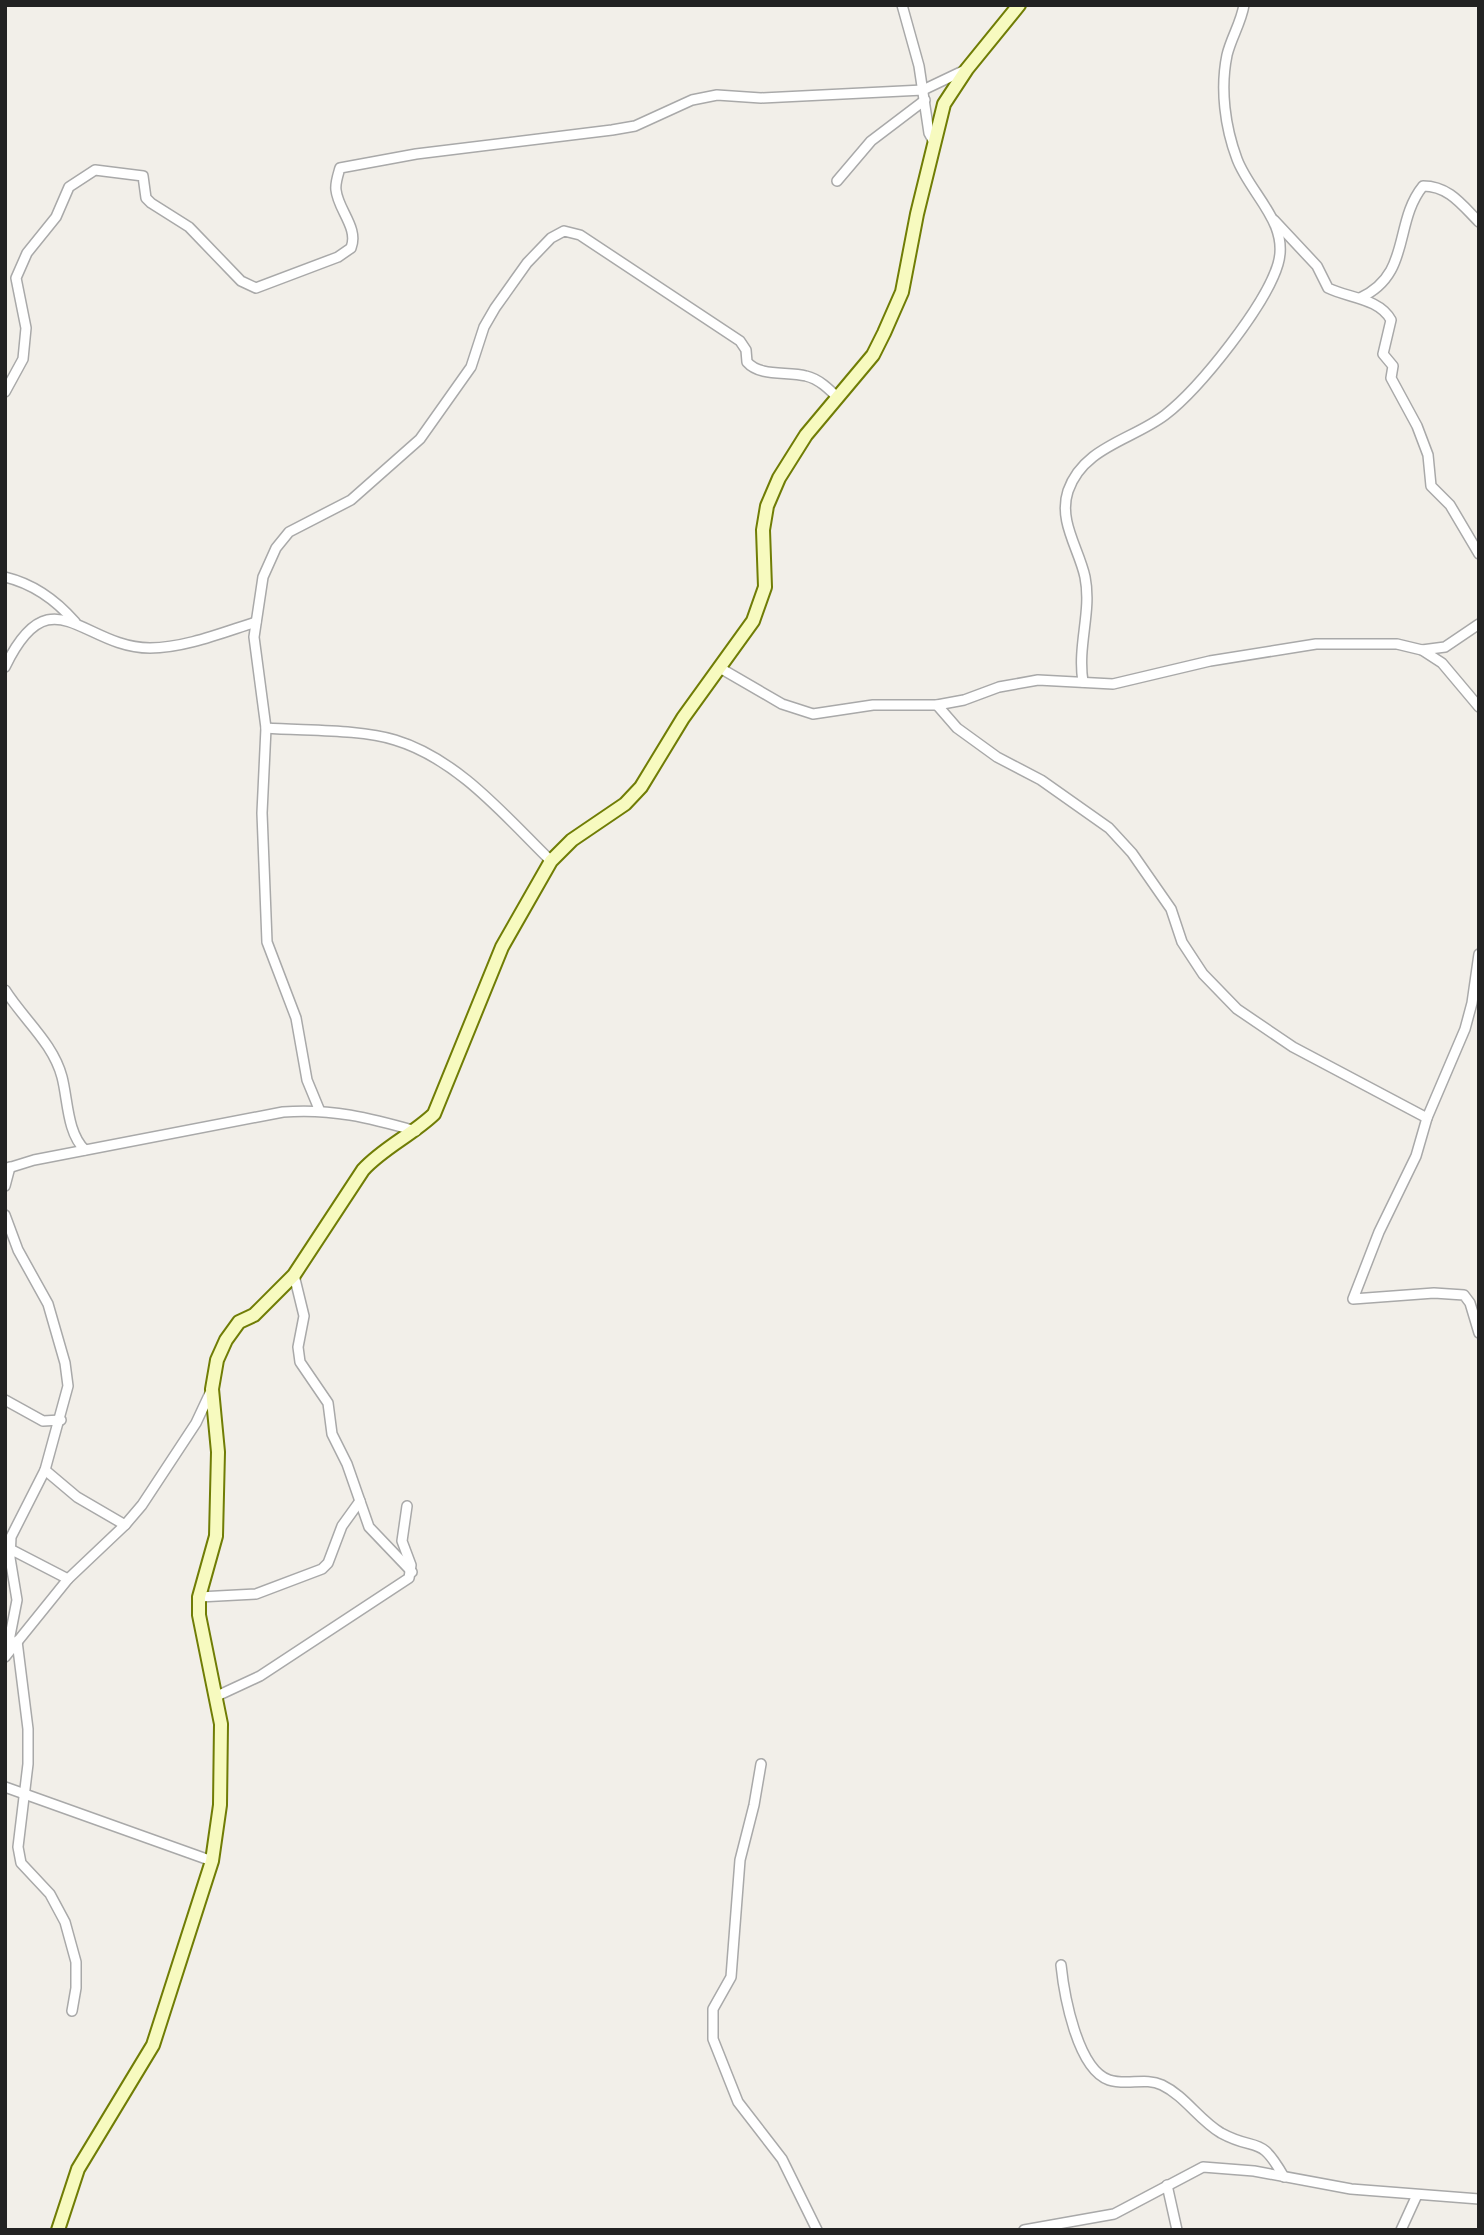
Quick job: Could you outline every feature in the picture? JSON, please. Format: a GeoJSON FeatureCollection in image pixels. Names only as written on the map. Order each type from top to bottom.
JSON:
{"type":"FeatureCollection","features":[{"type":"Feature","properties":{"kind":"street"},"geometry":{"type":"LineString","coordinates":[[902,5],[923,90],[929,133],[934,142]]}},
{"type":"Feature","properties":{"kind":"street"},"geometry":{"type":"LineString","coordinates":[[58,2230],[78,2169],[153,2045],[212,1861],[219,1825],[222,1749],[217,1696],[199,1615],[199,1597],[216,1536],[218,1452],[212,1389],[217,1360],[239,1322],[254,1315],[294,1275],[363,1170],[374,1158],[416,1131],[434,1114],[502,947],[551,861],[572,840],[625,804],[641,787],[683,718],[744,637],[765,587],[763,530],[767,506],[779,478],[806,435],[873,355],[902,292],[944,104],[967,69],[1019,5]]}},
{"type":"Feature","properties":{"kind":"street"},"geometry":{"type":"LineString","coordinates":[[1244,5],[1227,53],[1223,79],[1225,107],[1237,160],[1247,181],[1274,220],[1317,266],[1328,288],[1360,298],[1387,313],[1391,320],[1383,354],[1393,366],[1391,378],[1423,442],[1430,465],[1431,486],[1450,505],[1479,554]]}},
{"type":"Feature","properties":{"kind":"street"},"geometry":{"type":"LineString","coordinates":[[5,392],[23,359],[26,328],[16,278],[27,253],[56,217],[69,187],[95,170],[143,176],[146,198],[151,203],[189,227],[241,281],[256,288],[338,257],[351,248],[352,233],[335,188],[340,168],[623,128],[692,100],[717,95],[761,98],[923,90],[967,69]]}},
{"type":"Feature","properties":{"kind":"street"},"geometry":{"type":"LineString","coordinates":[[837,181],[871,141],[925,100]]}},
{"type":"Feature","properties":{"kind":"street"},"geometry":{"type":"LineString","coordinates":[[1360,298],[1387,279],[1396,263],[1415,197],[1423,186],[1435,186],[1451,194],[1479,222]]}},
{"type":"Feature","properties":{"kind":"street"},"geometry":{"type":"LineString","coordinates":[[1083,682],[1080,648],[1087,602],[1086,580],[1065,511],[1067,494],[1077,473],[1093,456],[1165,415],[1205,377],[1273,280],[1280,248],[1274,220]]}},
{"type":"Feature","properties":{"kind":"street"},"geometry":{"type":"LineString","coordinates":[[319,1109],[307,1080],[296,1018],[267,942],[262,813],[266,728],[254,638],[263,577],[276,548],[289,532],[351,500],[385,468],[408,452],[471,367],[484,327],[495,308],[527,264],[551,237],[567,230],[580,235],[740,341],[746,350],[747,362],[756,370],[806,376],[817,380],[838,398]]}},
{"type":"Feature","properties":{"kind":"street"},"geometry":{"type":"LineString","coordinates":[[5,576],[23,581],[42,592],[62,607],[75,622]]}},
{"type":"Feature","properties":{"kind":"street"},"geometry":{"type":"LineString","coordinates":[[5,667],[22,634],[36,625],[57,619],[75,622],[122,643],[151,648],[256,622]]}},
{"type":"Feature","properties":{"kind":"street"},"geometry":{"type":"LineString","coordinates":[[1422,650],[1445,647],[1479,624]]}},
{"type":"Feature","properties":{"kind":"street"},"geometry":{"type":"LineString","coordinates":[[720,668],[782,704],[813,714],[882,704],[937,705],[1018,683],[1113,684],[1220,659],[1316,644],[1397,643],[1422,650],[1453,674],[1479,707]]}},
{"type":"Feature","properties":{"kind":"street"},"geometry":{"type":"LineString","coordinates":[[937,705],[957,728],[997,757],[1041,780],[1109,828],[1132,853],[1171,909],[1182,942],[1203,974],[1237,1009],[1293,1047],[1427,1118]]}},
{"type":"Feature","properties":{"kind":"street"},"geometry":{"type":"LineString","coordinates":[[266,728],[382,737],[426,753],[453,770],[490,801],[551,861]]}},
{"type":"Feature","properties":{"kind":"street"},"geometry":{"type":"LineString","coordinates":[[1479,954],[1470,1014],[1427,1118],[1416,1156],[1379,1232],[1353,1299],[1434,1293],[1464,1295],[1470,1303],[1479,1333]]}},
{"type":"Feature","properties":{"kind":"street"},"geometry":{"type":"LineString","coordinates":[[5,990],[50,1050],[62,1079],[76,1139],[85,1150]]}},
{"type":"Feature","properties":{"kind":"street"},"geometry":{"type":"LineString","coordinates":[[5,1186],[8,1168],[258,1114],[319,1109],[349,1112],[416,1131]]}},
{"type":"Feature","properties":{"kind":"street"},"geometry":{"type":"LineString","coordinates":[[5,1215],[18,1250],[48,1304],[65,1363],[68,1386],[61,1420],[45,1471],[15,1525],[8,1553],[17,1600],[10,1645],[5,1657]]}},
{"type":"Feature","properties":{"kind":"street"},"geometry":{"type":"LineString","coordinates":[[294,1275],[304,1316],[298,1347],[300,1362],[325,1397],[332,1434],[347,1464],[369,1527],[412,1572]]}},
{"type":"Feature","properties":{"kind":"street"},"geometry":{"type":"LineString","coordinates":[[10,1645],[68,1579],[125,1525],[177,1453],[212,1389]]}},
{"type":"Feature","properties":{"kind":"street"},"geometry":{"type":"LineString","coordinates":[[5,1400],[43,1421],[61,1420]]}},
{"type":"Feature","properties":{"kind":"street"},"geometry":{"type":"LineString","coordinates":[[45,1471],[78,1497],[125,1525]]}},
{"type":"Feature","properties":{"kind":"street"},"geometry":{"type":"LineString","coordinates":[[199,1597],[256,1594],[321,1569],[328,1563],[342,1526],[360,1501]]}},
{"type":"Feature","properties":{"kind":"street"},"geometry":{"type":"LineString","coordinates":[[407,1506],[402,1541],[412,1572]]}},
{"type":"Feature","properties":{"kind":"street"},"geometry":{"type":"LineString","coordinates":[[8,1553],[68,1579]]}},
{"type":"Feature","properties":{"kind":"street"},"geometry":{"type":"LineString","coordinates":[[217,1696],[260,1676],[406,1580],[412,1572]]}},
{"type":"Feature","properties":{"kind":"street"},"geometry":{"type":"LineString","coordinates":[[10,1645],[28,1729],[24,1793],[18,1829],[21,1863],[50,1894],[65,1922],[77,1969],[72,2011]]}},
{"type":"Feature","properties":{"kind":"street"},"geometry":{"type":"LineString","coordinates":[[761,1764],[740,1860],[731,1977],[713,2009],[713,2039],[738,2102],[782,2159],[817,2230]]}},
{"type":"Feature","properties":{"kind":"street"},"geometry":{"type":"LineString","coordinates":[[5,1787],[212,1861]]}},
{"type":"Feature","properties":{"kind":"street"},"geometry":{"type":"LineString","coordinates":[[1061,1965],[1068,2015],[1096,2071],[1118,2082],[1147,2081],[1162,2085],[1215,2129],[1267,2150],[1284,2177]]}},
{"type":"Feature","properties":{"kind":"street"},"geometry":{"type":"LineString","coordinates":[[1024,2230],[1114,2214],[1203,2167],[1351,2189],[1475,2198],[1479,2208]]}},
{"type":"Feature","properties":{"kind":"street"},"geometry":{"type":"LineString","coordinates":[[1167,2185],[1177,2230]]}},
{"type":"Feature","properties":{"kind":"street"},"geometry":{"type":"LineString","coordinates":[[1401,2230],[1417,2195]]}}]}
